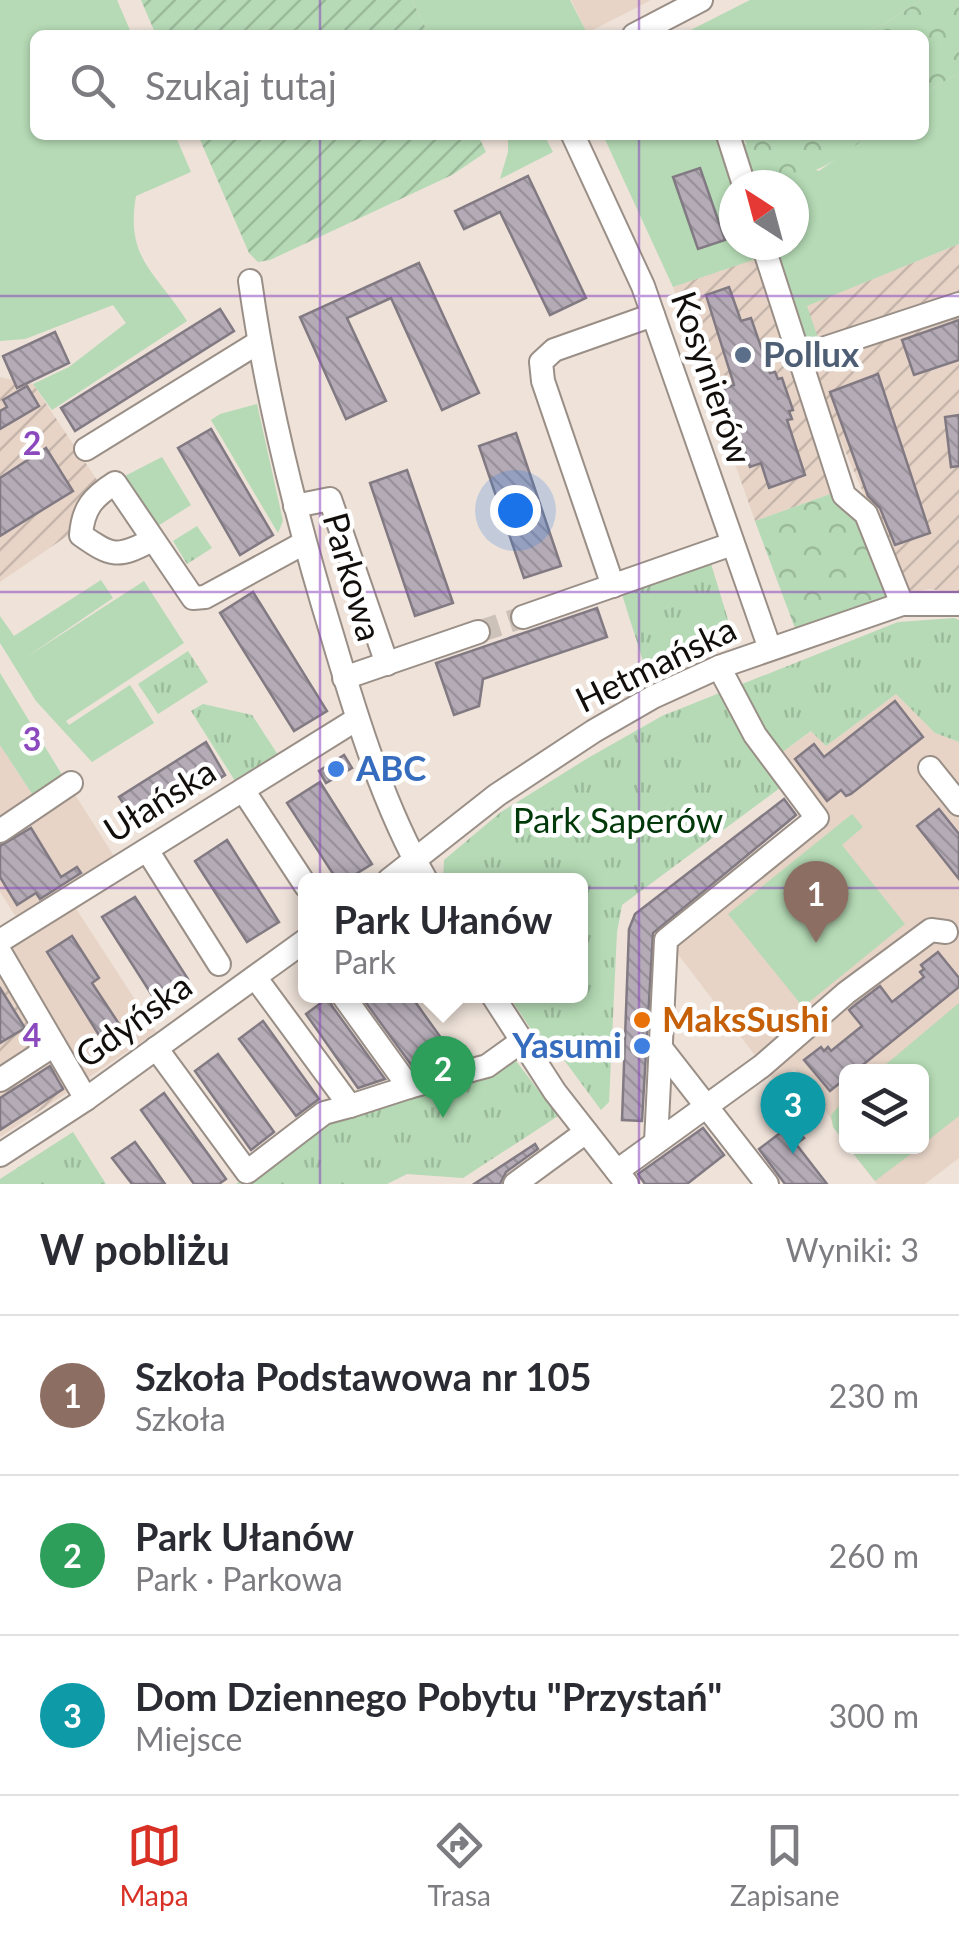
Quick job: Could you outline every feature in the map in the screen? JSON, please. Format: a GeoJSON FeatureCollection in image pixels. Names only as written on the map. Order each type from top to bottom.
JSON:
{"type":"FeatureCollection","features":[{"type":"Feature","properties":{"kind":"street"},"geometry":{"type":"LineString","coordinates":[[644,30],[702,0]]}},
{"type":"Feature","properties":{"kind":"street","name":"Kosynierów"},"geometry":{"type":"LineString","coordinates":[[575,140],[643,286],[770,650]]}},
{"type":"Feature","properties":{"kind":"street"},"geometry":{"type":"LineString","coordinates":[[730,140],[739,170]]}},
{"type":"Feature","properties":{"kind":"street"},"geometry":{"type":"LineString","coordinates":[[767,260],[844,495],[866,514],[902,604]]}},
{"type":"Feature","properties":{"kind":"street","name":"Parkowa"},"geometry":{"type":"LineString","coordinates":[[250,281],[259,342],[304,544],[357,720],[421,871]]}},
{"type":"Feature","properties":{"kind":"street"},"geometry":{"type":"LineString","coordinates":[[798,357],[959,304]]}},
{"type":"Feature","properties":{"kind":"street"},"geometry":{"type":"LineString","coordinates":[[613,586],[543,381],[541,362],[554,350],[652,315]]}},
{"type":"Feature","properties":{"kind":"street"},"geometry":{"type":"LineString","coordinates":[[86,449],[259,342]]}},
{"type":"Feature","properties":{"kind":"street"},"geometry":{"type":"LineString","coordinates":[[295,506],[330,499],[388,664]]}},
{"type":"Feature","properties":{"kind":"street"},"geometry":{"type":"LineString","coordinates":[[152,540],[192,598],[205,596],[304,544]]}},
{"type":"Feature","properties":{"kind":"street"},"geometry":{"type":"LineString","coordinates":[[523,617],[732,544]]}},
{"type":"Feature","properties":{"kind":"street","name":"Hetmańska"},"geometry":{"type":"LineString","coordinates":[[421,871],[497,795],[594,730],[654,697],[719,668],[902,604],[959,604]]}},
{"type":"Feature","properties":{"kind":"street"},"geometry":{"type":"LineString","coordinates":[[344,678],[478,632]]}},
{"type":"Feature","properties":{"kind":"street"},"geometry":{"type":"LineString","coordinates":[[656,1142],[666,940],[817,818],[755,734],[719,668]]}},
{"type":"Feature","properties":{"kind":"street","name":"Ułańska"},"geometry":{"type":"LineString","coordinates":[[0,942],[357,720]]}},
{"type":"Feature","properties":{"kind":"street"},"geometry":{"type":"LineString","coordinates":[[930,768],[959,804]]}},
{"type":"Feature","properties":{"kind":"street"},"geometry":{"type":"LineString","coordinates":[[0,831],[72,784]]}},
{"type":"Feature","properties":{"kind":"street"},"geometry":{"type":"LineString","coordinates":[[243,790],[298,874]]}},
{"type":"Feature","properties":{"kind":"street"},"geometry":{"type":"LineString","coordinates":[[147,850],[220,964]]}},
{"type":"Feature","properties":{"kind":"street"},"geometry":{"type":"LineString","coordinates":[[497,1003],[622,1178],[656,1142],[762,1066],[846,993],[931,930],[946,932]]}},
{"type":"Feature","properties":{"kind":"street","name":"Gdyńska"},"geometry":{"type":"LineString","coordinates":[[0,1155],[86,1099],[298,946]]}},
{"type":"Feature","properties":{"kind":"street"},"geometry":{"type":"LineString","coordinates":[[0,952],[86,1099]]}},
{"type":"Feature","properties":{"kind":"street"},"geometry":{"type":"LineString","coordinates":[[255,977],[350,1106]]}},
{"type":"Feature","properties":{"kind":"street"},"geometry":{"type":"LineString","coordinates":[[349,1003],[409,1087]]}},
{"type":"Feature","properties":{"kind":"street"},"geometry":{"type":"LineString","coordinates":[[156,1048],[247,1172],[324,1113],[487,1066],[522,1042]]}},
{"type":"Feature","properties":{"kind":"street"},"geometry":{"type":"LineString","coordinates":[[0,1080],[54,1045]]}},
{"type":"Feature","properties":{"kind":"street"},"geometry":{"type":"LineString","coordinates":[[661,1048],[767,1184]]}},
{"type":"Feature","properties":{"kind":"street"},"geometry":{"type":"LineString","coordinates":[[530,1180],[586,1132]]}},
{"type":"Feature","properties":{"kind":"shaded area"},"geometry":{"type":"Polygon","coordinates":[[[571,0],[651,0],[593,30],[586,30],[571,0]]]}},
{"type":"Feature","properties":{"kind":"shaded area"},"geometry":{"type":"Polygon","coordinates":[[[959,244],[959,295],[819,341],[806,306],[959,244]]]}},
{"type":"Feature","properties":{"kind":"shaded area"},"geometry":{"type":"Polygon","coordinates":[[[754,260],[836,492],[755,521],[673,287],[754,260]]]}},
{"type":"Feature","properties":{"kind":"shaded area"},"geometry":{"type":"Polygon","coordinates":[[[959,314],[959,594],[930,589],[907,594],[807,363],[959,314]]]}},
{"type":"Feature","properties":{"kind":"shaded area"},"geometry":{"type":"Polygon","coordinates":[[[0,377],[33,384],[97,480],[77,511],[73,532],[0,582],[0,377]]]}},
{"type":"Feature","properties":{"kind":"shaded area"},"geometry":{"type":"Polygon","coordinates":[[[896,694],[935,733],[959,742],[959,1158],[925,1184],[877,1184],[853,1154],[929,1154],[929,1064],[839,1064],[839,1133],[813,1090],[794,1069],[776,1083],[674,949],[830,823],[780,754],[812,731],[826,746],[896,694]]]}},
{"type":"Feature","properties":{"kind":"shaded area"},"geometry":{"type":"Polygon","coordinates":[[[0,745],[38,803],[0,828],[0,745]]]}},
{"type":"Feature","properties":{"kind":"shaded area"},"geometry":{"type":"Polygon","coordinates":[[[72,790],[119,864],[20,923],[0,892],[0,837],[72,790]]]}},
{"type":"Feature","properties":{"kind":"shaded area"},"geometry":{"type":"Polygon","coordinates":[[[75,907],[156,1032],[88,1078],[9,949],[75,907]]]}},
{"type":"Feature","properties":{"kind":"shaded area"},"geometry":{"type":"Polygon","coordinates":[[[0,973],[73,1089],[0,1137],[0,973]]]}},
{"type":"Feature","properties":{"kind":"green space"},"geometry":{"type":"Polygon","coordinates":[[[0,0],[117,0],[130,30],[30,30],[30,140],[177,140],[191,172],[136,196],[134,217],[135,235],[146,264],[187,321],[52,410],[33,384],[69,367],[126,323],[113,305],[25,339],[0,341],[0,0]]]}},
{"type":"Feature","properties":{"kind":"green space"},"geometry":{"type":"Polygon","coordinates":[[[141,0],[412,0],[427,30],[154,30],[141,0]]]}},
{"type":"Feature","properties":{"kind":"green space"},"geometry":{"type":"Polygon","coordinates":[[[412,0],[570,0],[585,30],[427,30],[412,0]]]}},
{"type":"Feature","properties":{"kind":"green space"},"geometry":{"type":"Polygon","coordinates":[[[750,0],[921,0],[868,30],[691,30],[750,0]]]}},
{"type":"Feature","properties":{"kind":"green space"},"geometry":{"type":"Polygon","coordinates":[[[921,0],[959,0],[959,73],[929,90],[929,30],[868,30],[921,0]]]}},
{"type":"Feature","properties":{"kind":"green space"},"geometry":{"type":"Polygon","coordinates":[[[959,73],[959,244],[807,306],[819,341],[804,343],[776,260],[809,260],[809,170],[719,170],[719,260],[753,260],[673,287],[605,140],[744,140],[745,144],[819,171],[863,140],[929,140],[929,90],[959,73]]]}},
{"type":"Feature","properties":{"kind":"green space"},"geometry":{"type":"Polygon","coordinates":[[[200,140],[480,140],[486,152],[452,175],[270,260],[258,262],[249,253],[200,140]]]}},
{"type":"Feature","properties":{"kind":"green space"},"geometry":{"type":"Polygon","coordinates":[[[508,140],[547,140],[553,152],[500,179],[508,140]]]}},
{"type":"Feature","properties":{"kind":"green space"},"geometry":{"type":"Polygon","coordinates":[[[745,140],[863,140],[819,169],[759,168],[745,140]]]}},
{"type":"Feature","properties":{"kind":"green space"},"geometry":{"type":"Polygon","coordinates":[[[257,404],[283,521],[278,533],[211,420],[257,404]]]}},
{"type":"Feature","properties":{"kind":"green space"},"geometry":{"type":"Polygon","coordinates":[[[162,457],[191,505],[153,529],[121,478],[162,457]]]}},
{"type":"Feature","properties":{"kind":"green space"},"geometry":{"type":"Polygon","coordinates":[[[836,492],[857,520],[889,596],[796,631],[755,521],[836,492]]]}},
{"type":"Feature","properties":{"kind":"green space"},"geometry":{"type":"Polygon","coordinates":[[[197,526],[212,548],[187,564],[173,541],[197,526]]]}},
{"type":"Feature","properties":{"kind":"green space"},"geometry":{"type":"Polygon","coordinates":[[[709,557],[729,623],[723,638],[647,674],[621,591],[709,557]]]}},
{"type":"Feature","properties":{"kind":"green space"},"geometry":{"type":"Polygon","coordinates":[[[101,580],[113,598],[25,658],[144,581],[184,643],[66,721],[69,725],[130,685],[154,723],[92,762],[36,701],[0,643],[0,616],[14,636],[101,580]]]}},
{"type":"Feature","properties":{"kind":"green space","name":"Park Saperów"},"geometry":{"type":"Polygon","coordinates":[[[959,620],[959,742],[935,733],[896,694],[826,746],[811,731],[780,754],[796,776],[622,905],[617,932],[609,1102],[601,1110],[553,1045],[544,1049],[514,1003],[588,1003],[588,873],[443,873],[444,860],[501,812],[662,716],[898,622],[959,620]]]}},
{"type":"Feature","properties":{"kind":"green space"},"geometry":{"type":"Polygon","coordinates":[[[188,651],[208,682],[158,714],[138,684],[188,651]]]}},
{"type":"Feature","properties":{"kind":"green space"},"geometry":{"type":"Polygon","coordinates":[[[0,673],[67,783],[38,803],[0,745],[0,673]]]}},
{"type":"Feature","properties":{"kind":"green space"},"geometry":{"type":"Polygon","coordinates":[[[203,704],[252,715],[280,758],[237,784],[191,711],[203,704]]]}},
{"type":"Feature","properties":{"kind":"green space"},"geometry":{"type":"Polygon","coordinates":[[[852,814],[863,827],[842,845],[905,924],[803,1007],[728,914],[852,814]]]}},
{"type":"Feature","properties":{"kind":"green space"},"geometry":{"type":"Polygon","coordinates":[[[959,1003],[959,1116],[929,1140],[929,1064],[886,1064],[959,1003]]]}},
{"type":"Feature","properties":{"kind":"green space"},"geometry":{"type":"Polygon","coordinates":[[[513,1057],[558,1116],[463,1178],[407,1174],[387,1184],[236,1184],[320,1121],[513,1057]]]}},
{"type":"Feature","properties":{"kind":"green space"},"geometry":{"type":"Polygon","coordinates":[[[839,1106],[839,1135],[833,1127],[831,1115],[839,1106]]]}},
{"type":"Feature","properties":{"kind":"green space"},"geometry":{"type":"Polygon","coordinates":[[[73,1132],[106,1184],[0,1184],[0,1179],[73,1132]]]}},
{"type":"Feature","properties":{"kind":"green space"},"geometry":{"type":"Polygon","coordinates":[[[854,1154],[911,1154],[875,1181],[854,1154]]]}},
{"type":"Feature","properties":{"kind":"building"},"geometry":{"type":"Polygon","coordinates":[[[700,168],[719,223],[719,242],[698,249],[673,177],[700,168]]]}},
{"type":"Feature","properties":{"kind":"building"},"geometry":{"type":"Polygon","coordinates":[[[528,176],[586,298],[550,315],[500,212],[464,229],[455,211],[528,176]]]}},
{"type":"Feature","properties":{"kind":"building"},"geometry":{"type":"Polygon","coordinates":[[[419,263],[479,393],[442,410],[391,298],[347,318],[386,401],[346,419],[300,317],[419,263]]]}},
{"type":"Feature","properties":{"kind":"building"},"geometry":{"type":"Polygon","coordinates":[[[729,287],[741,321],[751,318],[770,373],[782,378],[793,410],[789,411],[792,419],[787,420],[805,475],[769,488],[761,463],[750,467],[724,389],[734,385],[706,295],[729,287]]]}},
{"type":"Feature","properties":{"kind":"building"},"geometry":{"type":"Polygon","coordinates":[[[220,309],[234,331],[75,431],[61,408],[220,309]]]}},
{"type":"Feature","properties":{"kind":"building"},"geometry":{"type":"Polygon","coordinates":[[[959,320],[959,360],[914,375],[902,340],[959,320]]]}},
{"type":"Feature","properties":{"kind":"building"},"geometry":{"type":"Polygon","coordinates":[[[55,332],[69,363],[17,388],[3,356],[55,332]]]}},
{"type":"Feature","properties":{"kind":"building"},"geometry":{"type":"Polygon","coordinates":[[[878,374],[930,533],[895,545],[880,508],[868,496],[830,392],[878,374]]]}},
{"type":"Feature","properties":{"kind":"building"},"geometry":{"type":"Polygon","coordinates":[[[27,386],[39,406],[0,429],[0,411],[7,407],[3,400],[27,386]]]}},
{"type":"Feature","properties":{"kind":"building"},"geometry":{"type":"Polygon","coordinates":[[[959,415],[959,466],[951,467],[945,417],[959,415]]]}},
{"type":"Feature","properties":{"kind":"building"},"geometry":{"type":"Polygon","coordinates":[[[211,429],[273,535],[240,555],[178,448],[211,429]]]}},
{"type":"Feature","properties":{"kind":"building"},"geometry":{"type":"Polygon","coordinates":[[[516,433],[561,566],[524,578],[479,446],[516,433]]]}},
{"type":"Feature","properties":{"kind":"building"},"geometry":{"type":"Polygon","coordinates":[[[46,448],[73,491],[0,536],[0,478],[46,448]]]}},
{"type":"Feature","properties":{"kind":"building"},"geometry":{"type":"Polygon","coordinates":[[[407,470],[453,603],[415,616],[370,483],[407,470]]]}},
{"type":"Feature","properties":{"kind":"building"},"geometry":{"type":"Polygon","coordinates":[[[253,592],[327,711],[294,731],[220,613],[253,592]]]}},
{"type":"Feature","properties":{"kind":"building"},"geometry":{"type":"Polygon","coordinates":[[[597,608],[607,637],[483,679],[479,706],[454,715],[436,663],[597,608]]]}},
{"type":"Feature","properties":{"kind":"building"},"geometry":{"type":"Polygon","coordinates":[[[895,701],[923,737],[851,794],[846,796],[841,790],[827,801],[795,759],[814,744],[824,757],[895,701]]]}},
{"type":"Feature","properties":{"kind":"building"},"geometry":{"type":"Polygon","coordinates":[[[206,742],[225,775],[140,829],[119,797],[206,742]]]}},
{"type":"Feature","properties":{"kind":"building","name":"ABC"},"geometry":{"type":"Polygon","coordinates":[[[344,755],[352,768],[326,783],[319,771],[344,755]]]}},
{"type":"Feature","properties":{"kind":"building"},"geometry":{"type":"Polygon","coordinates":[[[320,782],[372,864],[357,873],[332,873],[287,803],[320,782]]]}},
{"type":"Feature","properties":{"kind":"building"},"geometry":{"type":"Polygon","coordinates":[[[784,799],[796,815],[653,933],[642,1121],[622,1120],[629,929],[635,914],[784,799]]]}},
{"type":"Feature","properties":{"kind":"building"},"geometry":{"type":"Polygon","coordinates":[[[939,809],[959,834],[959,879],[917,826],[939,809]]]}},
{"type":"Feature","properties":{"kind":"building"},"geometry":{"type":"Polygon","coordinates":[[[31,828],[61,877],[77,867],[81,873],[40,899],[36,893],[17,905],[0,877],[0,846],[31,828]]]}},
{"type":"Feature","properties":{"kind":"building"},"geometry":{"type":"Polygon","coordinates":[[[227,840],[279,922],[247,942],[195,861],[227,840]]]}},
{"type":"Feature","properties":{"kind":"building"},"geometry":{"type":"Polygon","coordinates":[[[135,897],[188,979],[155,1000],[102,917],[135,897]]]}},
{"type":"Feature","properties":{"kind":"building"},"geometry":{"type":"Polygon","coordinates":[[[72,936],[99,978],[92,983],[127,1036],[107,1048],[47,952],[72,936]]]}},
{"type":"Feature","properties":{"kind":"building"},"geometry":{"type":"Polygon","coordinates":[[[938,952],[959,978],[959,987],[864,1064],[839,1064],[839,1084],[830,1091],[804,1060],[821,1047],[831,1051],[862,1026],[849,1010],[880,986],[892,1002],[924,977],[921,965],[938,952]]]}},
{"type":"Feature","properties":{"kind":"building"},"geometry":{"type":"Polygon","coordinates":[[[0,988],[25,1028],[0,1043],[0,988]]]}},
{"type":"Feature","properties":{"kind":"building"},"geometry":{"type":"Polygon","coordinates":[[[321,1003],[331,1003],[385,1079],[358,1088],[306,1014],[321,1003]]]}},
{"type":"Feature","properties":{"kind":"building"},"geometry":{"type":"Polygon","coordinates":[[[366,1003],[416,1003],[454,1056],[415,1070],[366,1003]]]}},
{"type":"Feature","properties":{"kind":"building"},"geometry":{"type":"Polygon","coordinates":[[[263,1021],[319,1099],[296,1116],[239,1039],[263,1021]]]}},
{"type":"Feature","properties":{"kind":"building"},"geometry":{"type":"Polygon","coordinates":[[[218,1054],[274,1132],[251,1150],[195,1071],[218,1054]]]}},
{"type":"Feature","properties":{"kind":"building"},"geometry":{"type":"Polygon","coordinates":[[[50,1066],[63,1089],[0,1130],[0,1098],[50,1066]]]}},
{"type":"Feature","properties":{"kind":"building"},"geometry":{"type":"Polygon","coordinates":[[[164,1093],[226,1179],[219,1184],[194,1184],[141,1110],[164,1093]]]}},
{"type":"Feature","properties":{"kind":"building"},"geometry":{"type":"Polygon","coordinates":[[[792,1124],[804,1138],[796,1144],[827,1184],[785,1184],[759,1149],[792,1124]]]}},
{"type":"Feature","properties":{"kind":"building"},"geometry":{"type":"Polygon","coordinates":[[[703,1128],[724,1155],[687,1184],[645,1184],[638,1174],[703,1128]]]}},
{"type":"Feature","properties":{"kind":"building"},"geometry":{"type":"Polygon","coordinates":[[[135,1142],[165,1184],[132,1184],[112,1158],[135,1142]]]}},
{"type":"Feature","properties":{"kind":"building"},"geometry":{"type":"Polygon","coordinates":[[[535,1144],[538,1149],[506,1172],[500,1184],[474,1184],[535,1144]]]}},
{"type":"Feature","properties":{"kind":"tunnel"},"geometry":{"type":"LineString","coordinates":[[478,632],[523,617]]}},
{"type":"Feature","properties":{"kind":"place","name":"Pollux"},"geometry":{"type":"Point","coordinates":[743,355]}},
{"type":"Feature","properties":{"kind":"place","name":"ABC"},"geometry":{"type":"Point","coordinates":[336,769]}},
{"type":"Feature","properties":{"kind":"place","name":"Szkoła Podstawowa nr 105"},"geometry":{"type":"Point","coordinates":[816,943]}},
{"type":"Feature","properties":{"kind":"place","name":"MaksSushi"},"geometry":{"type":"Point","coordinates":[642,1020]}},
{"type":"Feature","properties":{"kind":"place","name":"Yasumi"},"geometry":{"type":"Point","coordinates":[642,1046]}},
{"type":"Feature","properties":{"kind":"place","name":"Park Ułanów"},"geometry":{"type":"Point","coordinates":[443,1118]}},
{"type":"Feature","properties":{"kind":"place","name":"Dom Dziennego Pobytu \"Przystań\""},"geometry":{"type":"Point","coordinates":[793,1154]}}]}
